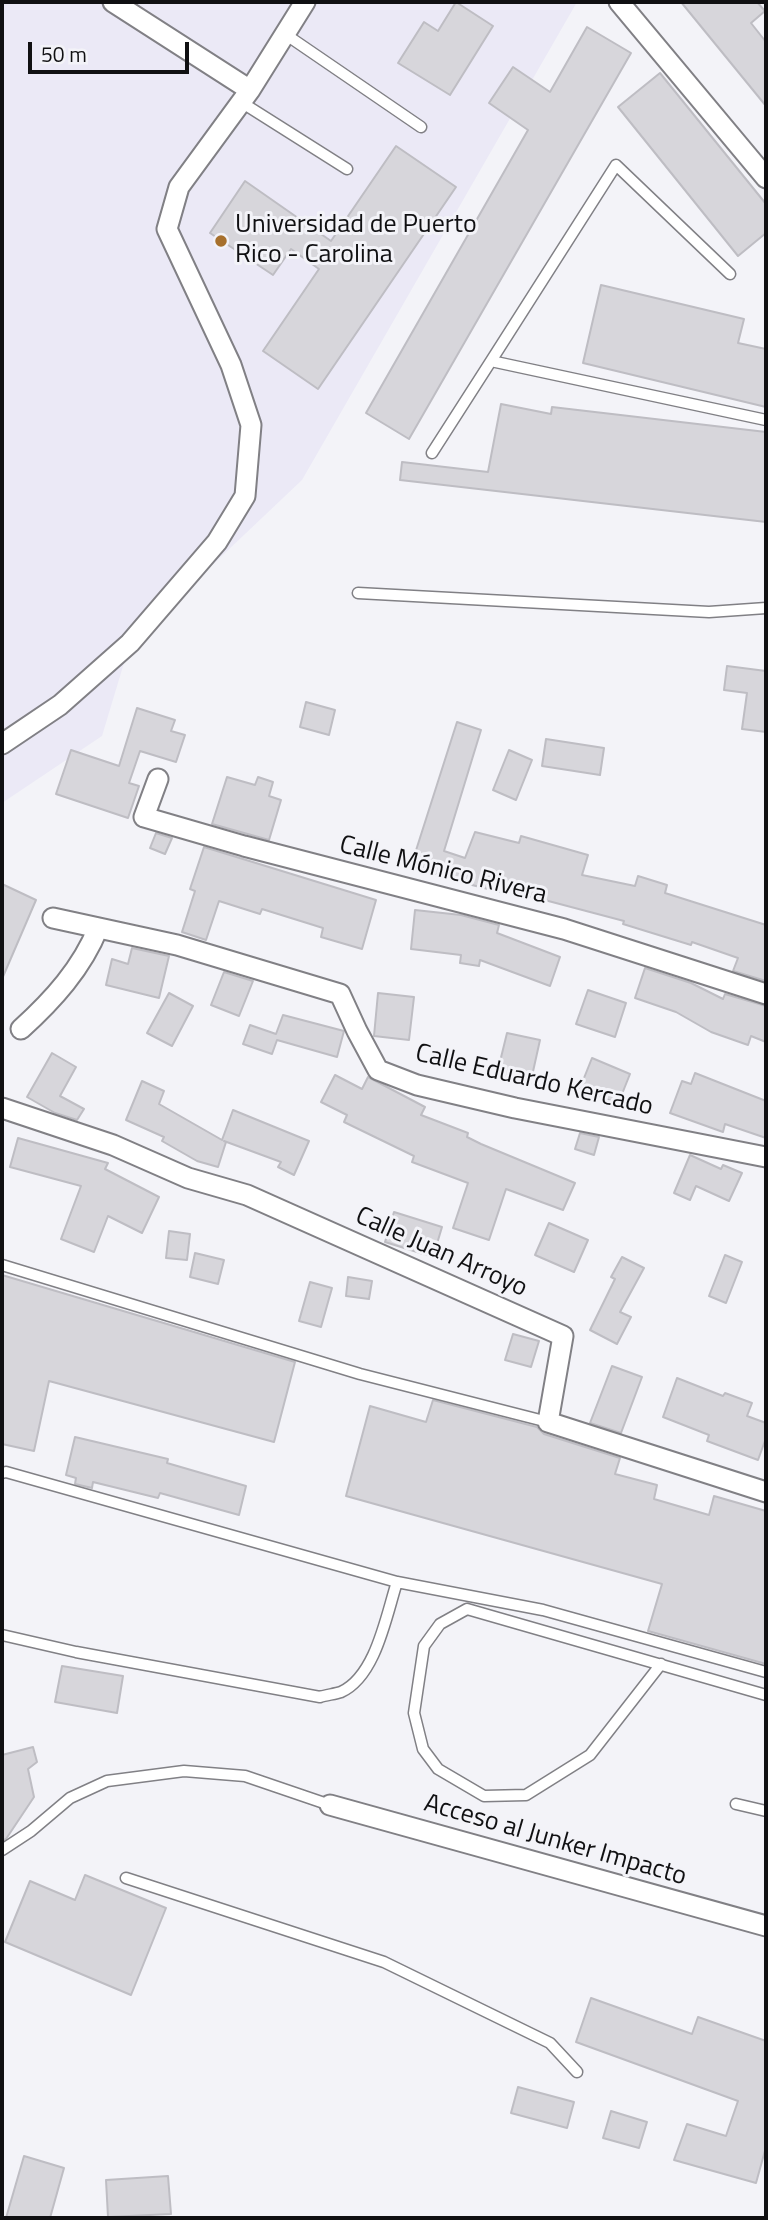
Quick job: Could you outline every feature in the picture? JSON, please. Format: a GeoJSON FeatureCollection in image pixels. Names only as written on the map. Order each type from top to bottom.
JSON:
{"type":"FeatureCollection","features":[{"type":"Feature","properties":{"kind":"street"},"geometry":{"type":"LineString","coordinates":[[113,2],[245,96]]}},
{"type":"Feature","properties":{"kind":"street"},"geometry":{"type":"LineString","coordinates":[[2,744],[60,705],[130,643],[217,542],[245,496],[251,425],[231,365],[167,229],[179,187],[245,96],[305,2]]}},
{"type":"Feature","properties":{"kind":"street"},"geometry":{"type":"LineString","coordinates":[[619,2],[766,178]]}},
{"type":"Feature","properties":{"kind":"street","name":"Calle Mónico Rivera"},"geometry":{"type":"LineString","coordinates":[[158,779],[144,817],[257,850],[564,929],[766,994]]}},
{"type":"Feature","properties":{"kind":"street","name":"Calle Eduardo Kercado"},"geometry":{"type":"LineString","coordinates":[[53,918],[177,945],[340,993],[378,1070],[417,1085],[515,1108],[766,1157]]}},
{"type":"Feature","properties":{"kind":"street"},"geometry":{"type":"LineString","coordinates":[[21,1029],[48,1004],[69,977],[89,950],[98,928]]}},
{"type":"Feature","properties":{"kind":"street","name":"Calle Juan Arroyo"},"geometry":{"type":"LineString","coordinates":[[2,1108],[113,1145],[188,1178],[247,1195],[564,1336],[548,1422]]}},
{"type":"Feature","properties":{"kind":"street"},"geometry":{"type":"LineString","coordinates":[[548,1422],[766,1492]]}},
{"type":"Feature","properties":{"kind":"street","name":"Acceso al Junker Impacto"},"geometry":{"type":"LineString","coordinates":[[330,1805],[766,1926]]}},
{"type":"Feature","properties":{"kind":"lane"},"geometry":{"type":"LineString","coordinates":[[285,34],[421,127]]}},
{"type":"Feature","properties":{"kind":"lane"},"geometry":{"type":"LineString","coordinates":[[245,96],[347,169]]}},
{"type":"Feature","properties":{"kind":"lane"},"geometry":{"type":"LineString","coordinates":[[432,453],[616,165],[730,274]]}},
{"type":"Feature","properties":{"kind":"lane"},"geometry":{"type":"LineString","coordinates":[[491,361],[766,420]]}},
{"type":"Feature","properties":{"kind":"lane"},"geometry":{"type":"LineString","coordinates":[[358,593],[709,612],[766,608]]}},
{"type":"Feature","properties":{"kind":"lane"},"geometry":{"type":"LineString","coordinates":[[2,1265],[360,1374],[548,1422]]}},
{"type":"Feature","properties":{"kind":"lane"},"geometry":{"type":"LineString","coordinates":[[2,1473],[397,1582],[542,1610],[766,1672]]}},
{"type":"Feature","properties":{"kind":"lane"},"geometry":{"type":"LineString","coordinates":[[2,1635],[76,1652],[320,1697],[341,1692],[369,1667],[397,1582]]}},
{"type":"Feature","properties":{"kind":"lane"},"geometry":{"type":"LineString","coordinates":[[661,1664],[590,1755],[526,1795],[484,1796],[438,1769],[423,1749],[414,1713],[424,1646],[440,1624],[467,1609],[661,1664],[766,1695]]}},
{"type":"Feature","properties":{"kind":"lane"},"geometry":{"type":"LineString","coordinates":[[2,1850],[31,1831],[70,1798],[107,1781],[184,1770],[245,1776],[330,1805]]}},
{"type":"Feature","properties":{"kind":"lane"},"geometry":{"type":"LineString","coordinates":[[736,1804],[766,1811]]}},
{"type":"Feature","properties":{"kind":"lane"},"geometry":{"type":"LineString","coordinates":[[126,1878],[384,1962],[550,2043],[577,2072]]}},
{"type":"Feature","properties":{"kind":"shaded area","name":"Universidad de Puerto Rico - Carolina"},"geometry":{"type":"Polygon","coordinates":[[[2,2],[577,2],[302,480],[130,643],[102,736],[2,803],[2,2]]]}},
{"type":"Feature","properties":{"kind":"building"},"geometry":{"type":"Polygon","coordinates":[[[456,2],[493,26],[450,95],[398,63],[424,22],[438,31],[456,2]]]}},
{"type":"Feature","properties":{"kind":"building"},"geometry":{"type":"Polygon","coordinates":[[[681,2],[757,2],[765,11],[751,23],[766,42],[766,106],[681,2]]]}},
{"type":"Feature","properties":{"kind":"building"},"geometry":{"type":"Polygon","coordinates":[[[587,27],[631,53],[409,439],[366,413],[528,130],[489,103],[513,67],[550,92],[587,27]]]}},
{"type":"Feature","properties":{"kind":"building"},"geometry":{"type":"Polygon","coordinates":[[[660,73],[766,204],[766,233],[738,256],[618,107],[660,73]]]}},
{"type":"Feature","properties":{"kind":"building"},"geometry":{"type":"Polygon","coordinates":[[[396,146],[456,187],[318,389],[263,351],[319,269],[291,249],[273,275],[210,233],[245,181],[331,241],[396,146]]]}},
{"type":"Feature","properties":{"kind":"building"},"geometry":{"type":"Polygon","coordinates":[[[601,285],[744,319],[738,343],[766,349],[766,407],[583,363],[601,285]]]}},
{"type":"Feature","properties":{"kind":"building"},"geometry":{"type":"Polygon","coordinates":[[[501,404],[551,414],[552,407],[766,432],[766,522],[400,480],[402,462],[488,472],[501,404]]]}},
{"type":"Feature","properties":{"kind":"building"},"geometry":{"type":"Polygon","coordinates":[[[727,666],[766,671],[766,732],[742,729],[747,693],[724,690],[727,666]]]}},
{"type":"Feature","properties":{"kind":"building"},"geometry":{"type":"Polygon","coordinates":[[[306,702],[335,710],[329,735],[300,727],[306,702]]]}},
{"type":"Feature","properties":{"kind":"building"},"geometry":{"type":"Polygon","coordinates":[[[137,708],[175,720],[171,731],[185,735],[176,762],[140,751],[129,783],[139,786],[128,818],[56,794],[71,750],[119,766],[137,708]]]}},
{"type":"Feature","properties":{"kind":"building"},"geometry":{"type":"Polygon","coordinates":[[[457,722],[481,730],[444,851],[465,858],[475,832],[519,843],[521,836],[588,855],[582,875],[635,886],[638,876],[667,885],[665,893],[766,925],[766,981],[733,971],[738,958],[692,942],[691,945],[623,924],[624,921],[504,890],[504,893],[464,883],[411,866],[457,722]]]}},
{"type":"Feature","properties":{"kind":"building"},"geometry":{"type":"Polygon","coordinates":[[[546,739],[604,748],[600,775],[542,766],[546,739]]]}},
{"type":"Feature","properties":{"kind":"building"},"geometry":{"type":"Polygon","coordinates":[[[509,750],[532,760],[516,800],[493,790],[509,750]]]}},
{"type":"Feature","properties":{"kind":"building"},"geometry":{"type":"Polygon","coordinates":[[[227,777],[255,785],[258,777],[273,782],[269,796],[281,800],[269,840],[212,824],[227,777]]]}},
{"type":"Feature","properties":{"kind":"building"},"geometry":{"type":"Polygon","coordinates":[[[156,833],[172,838],[165,854],[150,848],[156,833]]]}},
{"type":"Feature","properties":{"kind":"building"},"geometry":{"type":"Polygon","coordinates":[[[204,847],[376,900],[362,949],[321,937],[323,928],[262,909],[260,914],[219,901],[206,940],[182,932],[195,891],[190,889],[204,847]]]}},
{"type":"Feature","properties":{"kind":"building"},"geometry":{"type":"Polygon","coordinates":[[[2,884],[36,900],[2,979],[2,884]]]}},
{"type":"Feature","properties":{"kind":"building"},"geometry":{"type":"Polygon","coordinates":[[[415,910],[461,915],[499,925],[497,933],[560,957],[550,986],[480,960],[479,966],[460,963],[461,955],[411,949],[415,910]]]}},
{"type":"Feature","properties":{"kind":"building"},"geometry":{"type":"Polygon","coordinates":[[[132,948],[169,956],[159,998],[106,985],[112,959],[128,964],[132,948]]]}},
{"type":"Feature","properties":{"kind":"building"},"geometry":{"type":"Polygon","coordinates":[[[645,968],[691,983],[723,999],[725,994],[766,1006],[766,1042],[751,1036],[748,1045],[711,1032],[676,1012],[635,998],[645,968]]]}},
{"type":"Feature","properties":{"kind":"building"},"geometry":{"type":"Polygon","coordinates":[[[224,972],[253,981],[239,1016],[211,1005],[224,972]]]}},
{"type":"Feature","properties":{"kind":"building"},"geometry":{"type":"Polygon","coordinates":[[[588,990],[626,1003],[615,1037],[576,1024],[588,990]]]}},
{"type":"Feature","properties":{"kind":"building"},"geometry":{"type":"Polygon","coordinates":[[[169,993],[193,1006],[172,1046],[147,1033],[169,993]]]}},
{"type":"Feature","properties":{"kind":"building"},"geometry":{"type":"Polygon","coordinates":[[[378,993],[414,997],[409,1040],[374,1036],[378,993]]]}},
{"type":"Feature","properties":{"kind":"building"},"geometry":{"type":"Polygon","coordinates":[[[283,1015],[344,1031],[337,1057],[277,1040],[272,1054],[243,1044],[250,1025],[276,1034],[283,1015]]]}},
{"type":"Feature","properties":{"kind":"building"},"geometry":{"type":"Polygon","coordinates":[[[507,1033],[540,1040],[530,1085],[496,1078],[507,1033]]]}},
{"type":"Feature","properties":{"kind":"building"},"geometry":{"type":"Polygon","coordinates":[[[52,1053],[76,1067],[60,1096],[84,1109],[77,1120],[55,1113],[27,1097],[52,1053]]]}},
{"type":"Feature","properties":{"kind":"building"},"geometry":{"type":"Polygon","coordinates":[[[592,1058],[630,1074],[618,1104],[580,1088],[592,1058]]]}},
{"type":"Feature","properties":{"kind":"building"},"geometry":{"type":"Polygon","coordinates":[[[695,1073],[766,1101],[766,1138],[725,1124],[723,1132],[670,1113],[682,1081],[691,1084],[695,1073]]]}},
{"type":"Feature","properties":{"kind":"building"},"geometry":{"type":"Polygon","coordinates":[[[335,1075],[362,1089],[368,1077],[425,1107],[421,1115],[468,1133],[467,1137],[481,1144],[575,1183],[563,1210],[506,1189],[489,1240],[453,1228],[468,1183],[412,1162],[414,1156],[344,1122],[347,1115],[321,1102],[335,1075]]]}},
{"type":"Feature","properties":{"kind":"building"},"geometry":{"type":"Polygon","coordinates":[[[142,1081],[164,1091],[159,1104],[222,1140],[233,1110],[309,1141],[294,1175],[278,1167],[281,1162],[224,1141],[226,1142],[218,1167],[197,1161],[162,1141],[164,1137],[126,1120],[142,1081]]]}},
{"type":"Feature","properties":{"kind":"building"},"geometry":{"type":"Polygon","coordinates":[[[580,1133],[599,1137],[594,1155],[575,1149],[580,1133]]]}},
{"type":"Feature","properties":{"kind":"building"},"geometry":{"type":"Polygon","coordinates":[[[18,1138],[108,1163],[105,1169],[159,1197],[142,1233],[108,1216],[94,1252],[61,1239],[81,1186],[10,1167],[18,1138]]]}},
{"type":"Feature","properties":{"kind":"building"},"geometry":{"type":"Polygon","coordinates":[[[690,1155],[721,1169],[723,1165],[742,1173],[729,1201],[696,1186],[690,1200],[674,1193],[690,1155]]]}},
{"type":"Feature","properties":{"kind":"building"},"geometry":{"type":"Polygon","coordinates":[[[394,1212],[442,1227],[433,1257],[385,1242],[394,1212]]]}},
{"type":"Feature","properties":{"kind":"building"},"geometry":{"type":"Polygon","coordinates":[[[549,1223],[588,1240],[574,1272],[535,1255],[549,1223]]]}},
{"type":"Feature","properties":{"kind":"building"},"geometry":{"type":"Polygon","coordinates":[[[169,1231],[190,1234],[187,1260],[166,1258],[169,1231]]]}},
{"type":"Feature","properties":{"kind":"building"},"geometry":{"type":"Polygon","coordinates":[[[195,1253],[224,1260],[218,1284],[190,1277],[195,1253]]]}},
{"type":"Feature","properties":{"kind":"building"},"geometry":{"type":"Polygon","coordinates":[[[725,1255],[742,1262],[726,1303],[709,1296],[725,1255]]]}},
{"type":"Feature","properties":{"kind":"building"},"geometry":{"type":"Polygon","coordinates":[[[622,1257],[644,1268],[620,1312],[631,1317],[617,1344],[590,1330],[615,1279],[611,1277],[622,1257]]]}},
{"type":"Feature","properties":{"kind":"building"},"geometry":{"type":"Polygon","coordinates":[[[2,1275],[295,1362],[274,1442],[49,1381],[34,1451],[2,1444],[2,1275]]]}},
{"type":"Feature","properties":{"kind":"building"},"geometry":{"type":"Polygon","coordinates":[[[348,1277],[372,1281],[369,1299],[346,1296],[348,1277]]]}},
{"type":"Feature","properties":{"kind":"building"},"geometry":{"type":"Polygon","coordinates":[[[310,1282],[332,1288],[321,1327],[299,1321],[310,1282]]]}},
{"type":"Feature","properties":{"kind":"building"},"geometry":{"type":"Polygon","coordinates":[[[513,1334],[539,1341],[531,1367],[505,1360],[513,1334]]]}},
{"type":"Feature","properties":{"kind":"building"},"geometry":{"type":"Polygon","coordinates":[[[612,1366],[642,1377],[621,1433],[590,1423],[612,1366]]]}},
{"type":"Feature","properties":{"kind":"building"},"geometry":{"type":"Polygon","coordinates":[[[677,1378],[723,1396],[725,1393],[752,1403],[747,1416],[766,1423],[766,1438],[758,1460],[707,1441],[709,1435],[663,1417],[677,1378]]]}},
{"type":"Feature","properties":{"kind":"building"},"geometry":{"type":"Polygon","coordinates":[[[433,1400],[537,1427],[544,1434],[620,1458],[615,1474],[657,1485],[654,1499],[709,1515],[714,1496],[766,1511],[766,1664],[648,1631],[662,1584],[346,1496],[370,1406],[426,1422],[433,1400]]]}},
{"type":"Feature","properties":{"kind":"building"},"geometry":{"type":"Polygon","coordinates":[[[75,1437],[168,1459],[167,1463],[246,1486],[239,1515],[160,1493],[158,1498],[93,1482],[92,1488],[75,1484],[76,1478],[66,1475],[75,1437]]]}},
{"type":"Feature","properties":{"kind":"building"},"geometry":{"type":"Polygon","coordinates":[[[62,1666],[123,1676],[117,1713],[55,1702],[62,1666]]]}},
{"type":"Feature","properties":{"kind":"building"},"geometry":{"type":"Polygon","coordinates":[[[33,1747],[37,1762],[28,1769],[34,1797],[2,1841],[2,1755],[33,1747]]]}},
{"type":"Feature","properties":{"kind":"building"},"geometry":{"type":"Polygon","coordinates":[[[85,1875],[166,1908],[131,1995],[5,1942],[30,1881],[75,1900],[85,1875]]]}},
{"type":"Feature","properties":{"kind":"building"},"geometry":{"type":"Polygon","coordinates":[[[591,1998],[692,2034],[698,2017],[766,2041],[766,2147],[756,2183],[674,2160],[687,2124],[726,2136],[738,2101],[576,2042],[591,1998]]]}},
{"type":"Feature","properties":{"kind":"building"},"geometry":{"type":"Polygon","coordinates":[[[518,2087],[574,2102],[567,2128],[511,2113],[518,2087]]]}},
{"type":"Feature","properties":{"kind":"building"},"geometry":{"type":"Polygon","coordinates":[[[611,2111],[647,2122],[639,2148],[603,2138],[611,2111]]]}},
{"type":"Feature","properties":{"kind":"building"},"geometry":{"type":"Polygon","coordinates":[[[24,2156],[64,2168],[50,2218],[6,2218],[24,2156]]]}},
{"type":"Feature","properties":{"kind":"building"},"geometry":{"type":"Polygon","coordinates":[[[168,2176],[171,2214],[108,2217],[106,2180],[168,2176]]]}},
{"type":"Feature","properties":{"kind":"place","name":"Universidad de Puerto Rico - Carolina"},"geometry":{"type":"Point","coordinates":[221,241]}}]}
